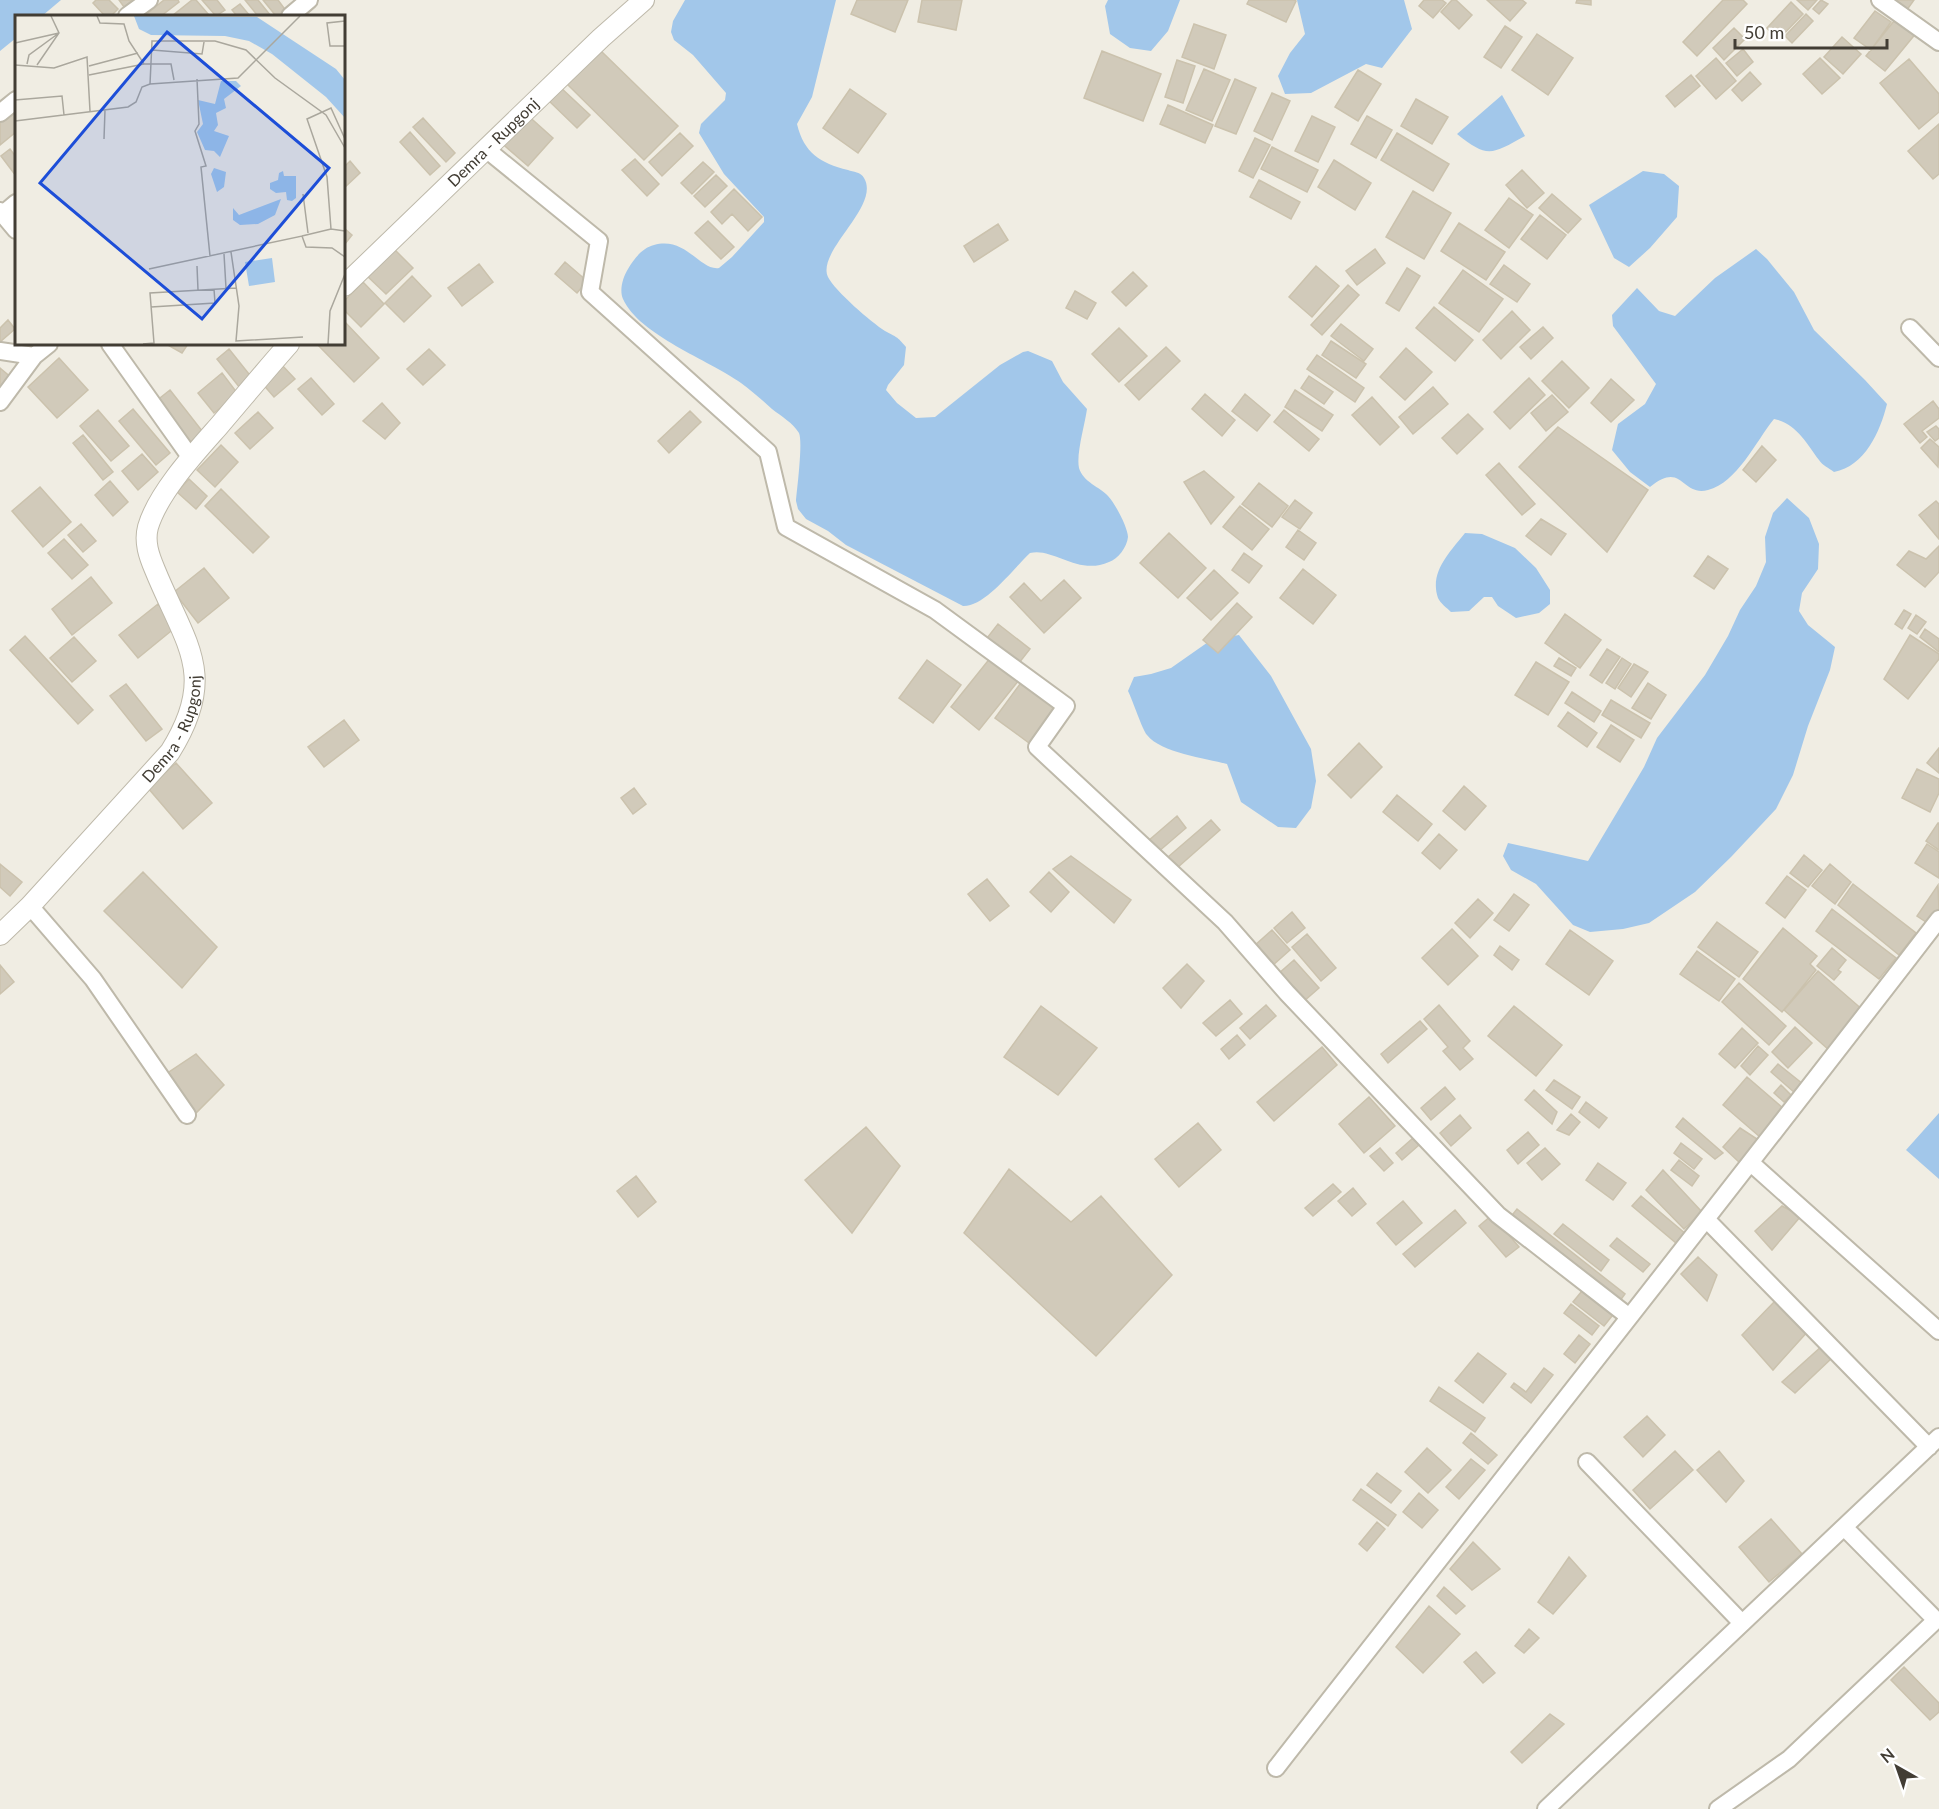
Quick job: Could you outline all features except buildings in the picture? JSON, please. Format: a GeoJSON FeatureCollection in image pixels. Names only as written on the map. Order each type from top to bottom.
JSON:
{"type":"FeatureCollection","features":[{"type":"Feature","properties":{"kind":"street"},"geometry":{"type":"LineString","coordinates":[[129,15],[149,0]]}},
{"type":"Feature","properties":{"kind":"street"},"geometry":{"type":"LineString","coordinates":[[291,15],[309,0]]}},
{"type":"Feature","properties":{"kind":"street","name":"Demra - Rupgonj"},"geometry":{"type":"LineString","coordinates":[[345,285],[601,38],[644,0]]}},
{"type":"Feature","properties":{"kind":"street"},"geometry":{"type":"LineString","coordinates":[[1880,0],[1939,42]]}},
{"type":"Feature","properties":{"kind":"street"},"geometry":{"type":"LineString","coordinates":[[0,113],[15,101]]}},
{"type":"Feature","properties":{"kind":"street"},"geometry":{"type":"LineString","coordinates":[[486,149],[599,241],[590,292],[768,452],[786,527],[935,610],[1066,706],[1037,747],[1225,922],[1287,993],[1498,1215],[1629,1316]]}},
{"type":"Feature","properties":{"kind":"street"},"geometry":{"type":"LineString","coordinates":[[15,204],[1,212],[15,229]]}},
{"type":"Feature","properties":{"kind":"street"},"geometry":{"type":"LineString","coordinates":[[1910,328],[1939,358]]}},
{"type":"Feature","properties":{"kind":"street"},"geometry":{"type":"LineString","coordinates":[[0,402],[34,356],[48,345]]}},
{"type":"Feature","properties":{"kind":"street"},"geometry":{"type":"LineString","coordinates":[[111,345],[191,458]]}},
{"type":"Feature","properties":{"kind":"street","name":"Demra - Rupgonj"},"geometry":{"type":"LineString","coordinates":[[0,935],[30,906],[170,752],[181,734],[195,696],[195,667],[181,626],[162,588],[147,550],[148,528],[159,503],[191,458],[288,345]]}},
{"type":"Feature","properties":{"kind":"street"},"geometry":{"type":"LineString","coordinates":[[0,351],[34,356]]}},
{"type":"Feature","properties":{"kind":"street"},"geometry":{"type":"LineString","coordinates":[[30,906],[93,979],[187,1115]]}},
{"type":"Feature","properties":{"kind":"street"},"geometry":{"type":"LineString","coordinates":[[1276,1768],[1939,920]]}},
{"type":"Feature","properties":{"kind":"street"},"geometry":{"type":"LineString","coordinates":[[1751,1163],[1939,1331]]}},
{"type":"Feature","properties":{"kind":"street"},"geometry":{"type":"LineString","coordinates":[[1546,1809],[1934,1442],[1706,1220]]}},
{"type":"Feature","properties":{"kind":"street"},"geometry":{"type":"LineString","coordinates":[[1587,1462],[1742,1623]]}},
{"type":"Feature","properties":{"kind":"street"},"geometry":{"type":"LineString","coordinates":[[1718,1809],[1789,1759],[1936,1620],[1844,1527]]}},
{"type":"Feature","properties":{"kind":"water"},"geometry":{"type":"Polygon","coordinates":[[[0,0],[61,0],[43,15],[15,15],[15,39],[0,51],[0,0]]]}},
{"type":"Feature","properties":{"kind":"water"},"geometry":{"type":"Polygon","coordinates":[[[685,0],[836,0],[812,97],[797,124],[804,142],[815,155],[829,164],[861,174],[867,189],[864,202],[857,215],[831,255],[827,266],[828,277],[854,306],[906,347],[904,365],[886,390],[897,403],[916,418],[935,417],[1000,365],[1023,352],[1028,351],[1052,361],[1063,382],[1087,409],[1078,462],[1081,473],[1111,499],[1126,528],[1127,541],[1124,549],[1116,558],[1109,562],[1087,566],[1048,554],[1030,553],[990,594],[972,605],[963,606],[846,545],[828,531],[806,519],[798,509],[796,501],[800,438],[796,429],[741,383],[676,346],[631,312],[623,299],[622,284],[630,265],[646,249],[654,245],[675,245],[712,268],[719,268],[764,222],[764,217],[724,174],[699,133],[701,124],[725,100],[726,93],[693,55],[674,40],[671,32],[673,21],[685,0]]]}},
{"type":"Feature","properties":{"kind":"water"},"geometry":{"type":"Polygon","coordinates":[[[1108,0],[1180,0],[1168,31],[1151,51],[1130,48],[1110,34],[1105,6],[1108,0]]]}},
{"type":"Feature","properties":{"kind":"water"},"geometry":{"type":"Polygon","coordinates":[[[1297,0],[1404,0],[1412,29],[1382,68],[1366,64],[1311,93],[1285,94],[1278,76],[1290,53],[1305,34],[1297,0]]]}},
{"type":"Feature","properties":{"kind":"water"},"geometry":{"type":"Polygon","coordinates":[[[1502,95],[1525,136],[1505,147],[1490,151],[1476,147],[1457,134],[1502,95]]]}},
{"type":"Feature","properties":{"kind":"water"},"geometry":{"type":"Polygon","coordinates":[[[1643,171],[1664,174],[1679,186],[1677,217],[1650,248],[1629,267],[1614,258],[1589,205],[1643,171]]]}},
{"type":"Feature","properties":{"kind":"water"},"geometry":{"type":"Polygon","coordinates":[[[1756,249],[1794,292],[1814,330],[1887,404],[1880,426],[1863,455],[1845,469],[1834,472],[1820,462],[1795,430],[1782,421],[1774,419],[1737,470],[1718,486],[1699,491],[1676,478],[1669,477],[1650,487],[1630,472],[1612,450],[1618,424],[1645,404],[1656,384],[1613,326],[1612,315],[1637,288],[1659,311],[1675,316],[1715,278],[1756,249]]]}},
{"type":"Feature","properties":{"kind":"water"},"geometry":{"type":"Polygon","coordinates":[[[1787,498],[1809,518],[1819,544],[1818,569],[1802,593],[1799,611],[1808,625],[1835,647],[1830,670],[1808,726],[1793,775],[1776,809],[1695,892],[1649,923],[1623,929],[1590,932],[1573,925],[1536,884],[1511,870],[1503,856],[1508,843],[1588,861],[1644,767],[1657,738],[1705,675],[1740,610],[1756,586],[1766,562],[1765,537],[1773,513],[1787,498]]]}},
{"type":"Feature","properties":{"kind":"water"},"geometry":{"type":"Polygon","coordinates":[[[1465,533],[1482,534],[1515,548],[1536,568],[1550,590],[1550,604],[1539,613],[1516,618],[1498,606],[1492,597],[1484,597],[1469,611],[1451,612],[1438,598],[1436,580],[1442,563],[1465,533]]]}},
{"type":"Feature","properties":{"kind":"water"},"geometry":{"type":"Polygon","coordinates":[[[1239,635],[1271,676],[1311,749],[1316,781],[1311,808],[1296,828],[1278,827],[1241,802],[1227,764],[1173,751],[1154,741],[1145,732],[1128,691],[1134,677],[1171,668],[1211,640],[1239,635]]]}},
{"type":"Feature","properties":{"kind":"water"},"geometry":{"type":"Polygon","coordinates":[[[1939,1113],[1939,1179],[1906,1150],[1939,1113]]]}}]}
